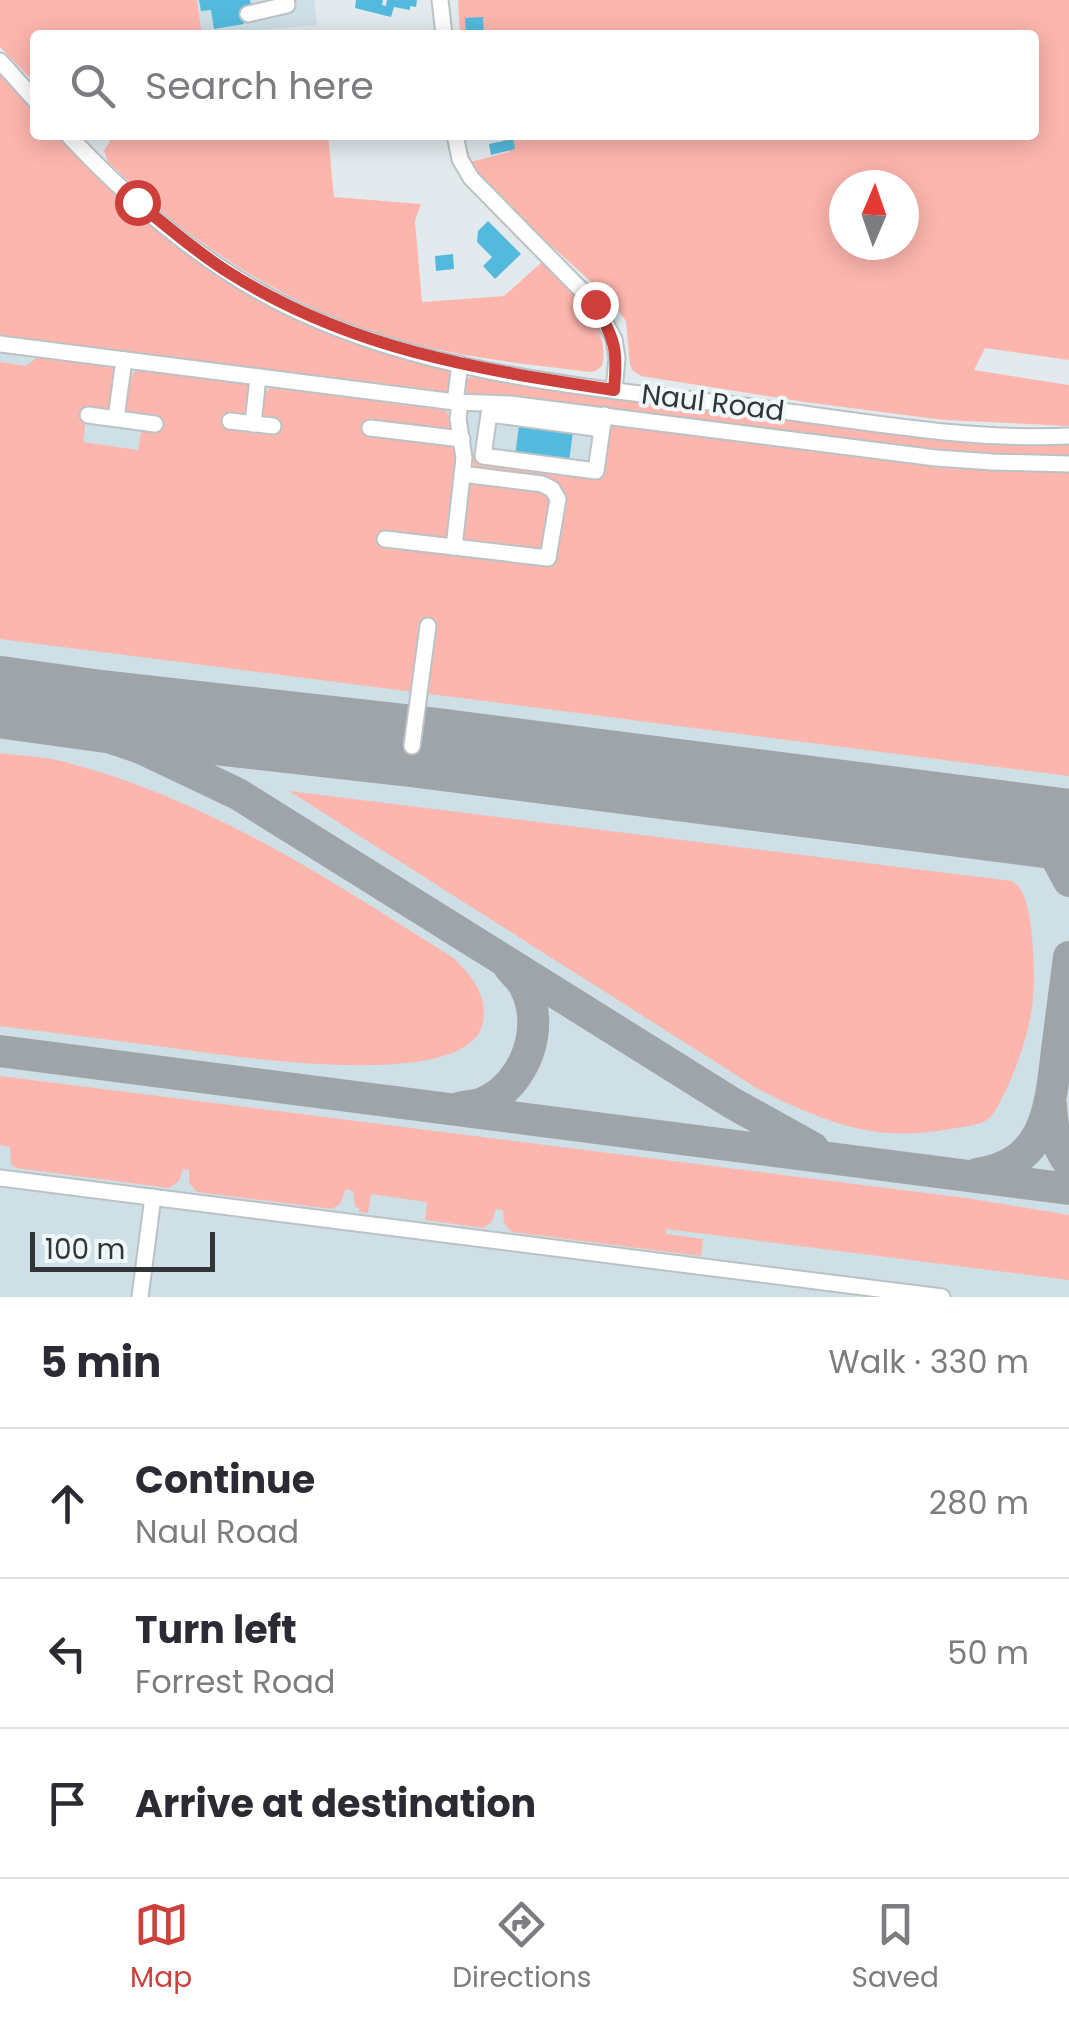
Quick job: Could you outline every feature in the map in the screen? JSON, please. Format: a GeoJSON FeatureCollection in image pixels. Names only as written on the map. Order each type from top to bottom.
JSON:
{"type":"FeatureCollection","features":[{"type":"Feature","properties":{"kind":"street"},"geometry":{"type":"LineString","coordinates":[[248,14],[286,6],[286,0]]}},
{"type":"Feature","properties":{"kind":"street"},"geometry":{"type":"LineString","coordinates":[[440,0],[443,30]]}},
{"type":"Feature","properties":{"kind":"street"},"geometry":{"type":"LineString","coordinates":[[0,62],[30,95]]}},
{"type":"Feature","properties":{"kind":"street","name":"Naul Road"},"geometry":{"type":"LineString","coordinates":[[73,140],[137,202],[226,272],[294,310],[417,354],[614,390],[948,432],[1069,436]]}},
{"type":"Feature","properties":{"kind":"street"},"geometry":{"type":"LineString","coordinates":[[455,140],[460,160],[471,178],[595,304],[614,339],[614,390]]}},
{"type":"Feature","properties":{"kind":"street"},"geometry":{"type":"LineString","coordinates":[[0,344],[457,402],[510,404],[603,422]]}},
{"type":"Feature","properties":{"kind":"street"},"geometry":{"type":"LineString","coordinates":[[116,418],[124,360]]}},
{"type":"Feature","properties":{"kind":"street"},"geometry":{"type":"LineString","coordinates":[[454,547],[464,458],[457,402],[460,364]]}},
{"type":"Feature","properties":{"kind":"street"},"geometry":{"type":"LineString","coordinates":[[253,424],[258,377]]}},
{"type":"Feature","properties":{"kind":"street"},"geometry":{"type":"LineString","coordinates":[[88,414],[155,424]]}},
{"type":"Feature","properties":{"kind":"street"},"geometry":{"type":"LineString","coordinates":[[603,422],[596,471],[484,456],[489,414],[603,422],[936,458],[1069,464]]}},
{"type":"Feature","properties":{"kind":"street"},"geometry":{"type":"LineString","coordinates":[[230,421],[274,426]]}},
{"type":"Feature","properties":{"kind":"street"},"geometry":{"type":"LineString","coordinates":[[370,428],[462,439]]}},
{"type":"Feature","properties":{"kind":"street"},"geometry":{"type":"LineString","coordinates":[[385,538],[548,558],[558,499],[552,488],[462,474]]}},
{"type":"Feature","properties":{"kind":"street"},"geometry":{"type":"LineString","coordinates":[[412,746],[428,626]]}},
{"type":"Feature","properties":{"kind":"street"},"geometry":{"type":"LineString","coordinates":[[0,1178],[942,1297]]}},
{"type":"Feature","properties":{"kind":"street"},"geometry":{"type":"LineString","coordinates":[[140,1297],[153,1197]]}},
{"type":"Feature","properties":{"kind":"shaded area"},"geometry":{"type":"Polygon","coordinates":[[[0,0],[197,0],[201,30],[30,30],[30,78],[0,47],[0,0]]]}},
{"type":"Feature","properties":{"kind":"shaded area"},"geometry":{"type":"Polygon","coordinates":[[[197,0],[314,0],[317,25],[201,30],[197,0]]]}},
{"type":"Feature","properties":{"kind":"shaded area"},"geometry":{"type":"Polygon","coordinates":[[[458,0],[1069,0],[1069,360],[985,348],[974,370],[1069,385],[1069,426],[944,420],[641,376],[630,364],[626,321],[610,299],[502,201],[477,176],[470,162],[509,152],[502,140],[1039,140],[1039,30],[460,30],[458,0]]]}},
{"type":"Feature","properties":{"kind":"shaded area"},"geometry":{"type":"Polygon","coordinates":[[[0,75],[30,106],[30,140],[64,140],[140,213],[339,336],[444,368],[452,380],[444,393],[0,336],[0,75]]]}},
{"type":"Feature","properties":{"kind":"shaded area"},"geometry":{"type":"Polygon","coordinates":[[[328,140],[334,197],[421,204],[415,221],[422,302],[504,296],[543,261],[594,321],[601,336],[602,366],[590,372],[442,350],[363,328],[305,304],[222,256],[171,219],[108,162],[104,150],[110,141],[328,140]]]}},
{"type":"Feature","properties":{"kind":"shaded area"},"geometry":{"type":"Polygon","coordinates":[[[0,322],[377,371],[1069,451],[1069,1297],[0,1297],[0,322]]]}},
{"type":"Feature","properties":{"kind":"shaded area"},"geometry":{"type":"Polygon","coordinates":[[[39,356],[110,365],[116,378],[112,404],[102,412],[87,412],[83,442],[138,450],[142,428],[126,410],[124,392],[138,369],[244,383],[251,387],[252,410],[266,421],[260,412],[263,394],[273,386],[445,410],[452,422],[457,452],[450,532],[443,540],[386,544],[395,550],[405,546],[554,564],[564,500],[560,486],[548,480],[478,469],[472,459],[479,444],[479,461],[600,477],[610,423],[944,466],[1069,472],[1069,776],[0,639],[0,362],[26,366],[39,356]]]}},
{"type":"Feature","properties":{"kind":"shaded area"},"geometry":{"type":"Polygon","coordinates":[[[482,376],[1069,441],[1069,457],[973,453],[513,396],[468,395],[466,378],[482,376]]]}},
{"type":"Feature","properties":{"kind":"shaded area"},"geometry":{"type":"Polygon","coordinates":[[[469,481],[546,493],[553,501],[546,544],[539,551],[464,541],[469,481]]]}},
{"type":"Feature","properties":{"kind":"shaded area"},"geometry":{"type":"Polygon","coordinates":[[[0,753],[53,759],[114,777],[216,818],[264,843],[452,957],[476,986],[483,1003],[483,1022],[468,1045],[434,1058],[336,1065],[230,1056],[0,1026],[0,753]]]}},
{"type":"Feature","properties":{"kind":"shaded area"},"geometry":{"type":"Polygon","coordinates":[[[289,791],[1012,881],[1026,902],[1034,965],[1030,1018],[1018,1063],[994,1112],[979,1124],[897,1133],[828,1120],[758,1089],[289,791]]]}},
{"type":"Feature","properties":{"kind":"shaded area"},"geometry":{"type":"Polygon","coordinates":[[[0,1076],[966,1198],[1069,1215],[1069,1280],[666,1229],[666,1234],[703,1239],[701,1256],[512,1232],[504,1223],[503,1210],[496,1209],[492,1222],[483,1228],[425,1220],[427,1202],[371,1194],[368,1213],[359,1212],[353,1191],[346,1189],[340,1204],[332,1209],[197,1192],[189,1183],[189,1170],[183,1169],[179,1181],[169,1188],[16,1168],[11,1164],[10,1147],[0,1145],[0,1076]]]}},
{"type":"Feature","properties":{"kind":"building"},"geometry":{"type":"Polygon","coordinates":[[[199,0],[250,0],[251,5],[242,7],[244,24],[214,29],[211,10],[201,11],[199,0]]]}},
{"type":"Feature","properties":{"kind":"building"},"geometry":{"type":"Polygon","coordinates":[[[356,0],[383,0],[382,5],[386,6],[387,0],[417,0],[416,7],[410,6],[410,10],[394,7],[391,17],[355,8],[356,0]]]}},
{"type":"Feature","properties":{"kind":"building"},"geometry":{"type":"Polygon","coordinates":[[[483,17],[484,30],[466,30],[465,18],[483,17]]]}},
{"type":"Feature","properties":{"kind":"building"},"geometry":{"type":"Polygon","coordinates":[[[513,140],[515,149],[491,155],[489,144],[513,140]]]}},
{"type":"Feature","properties":{"kind":"building"},"geometry":{"type":"Polygon","coordinates":[[[488,221],[521,254],[495,279],[483,266],[492,257],[477,242],[478,231],[488,221]]]}},
{"type":"Feature","properties":{"kind":"building"},"geometry":{"type":"Polygon","coordinates":[[[453,254],[454,269],[436,271],[435,256],[453,254]]]}},
{"type":"Feature","properties":{"kind":"building"},"geometry":{"type":"Polygon","coordinates":[[[519,425],[573,431],[569,462],[515,456],[519,425]]]}},
{"type":"Feature","properties":{"kind":"taxiway"},"geometry":{"type":"LineString","coordinates":[[0,704],[141,748],[238,794],[732,1103],[813,1148]]}},
{"type":"Feature","properties":{"kind":"taxiway"},"geometry":{"type":"LineString","coordinates":[[1025,823],[1055,855],[1069,881]]}},
{"type":"Feature","properties":{"kind":"taxiway"},"geometry":{"type":"LineString","coordinates":[[977,1174],[1018,1158],[1041,1130],[1051,1093],[1069,957]]}},
{"type":"Feature","properties":{"kind":"taxiway"},"geometry":{"type":"LineString","coordinates":[[459,1108],[498,1095],[528,1054],[531,1003],[524,984],[510,968]]}},
{"type":"Feature","properties":{"kind":"taxiway"},"geometry":{"type":"LineString","coordinates":[[0,1051],[1069,1189]]}},
{"type":"Feature","properties":{"kind":"taxiway"},"geometry":{"type":"LineString","coordinates":[[1051,1106],[1056,1136],[1069,1163]]}},
{"type":"Feature","properties":{"kind":"runway"},"geometry":{"type":"LineString","coordinates":[[0,697],[1069,830]]}},
{"type":"Feature","properties":{"kind":"route"},"geometry":{"type":"LineString","coordinates":[[137,202],[226,272],[294,310],[366,339],[478,368],[614,390],[614,339],[595,304]]}}]}
